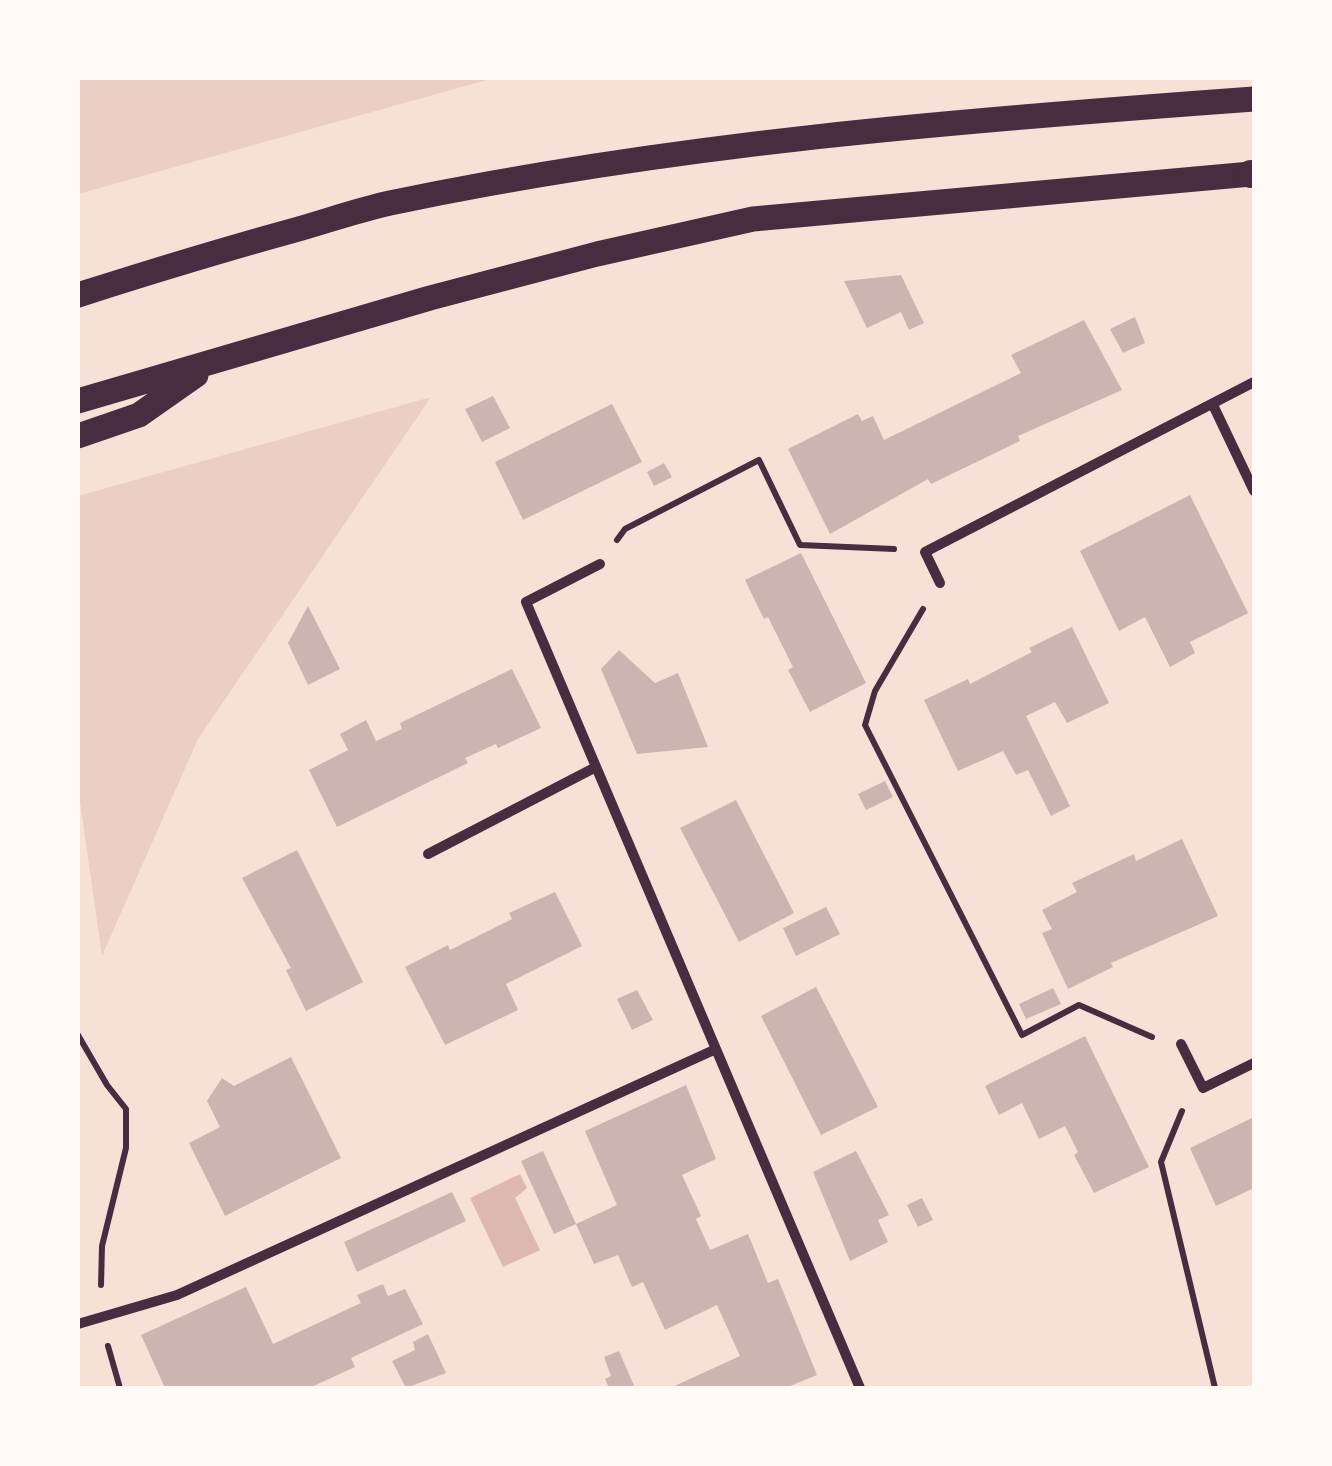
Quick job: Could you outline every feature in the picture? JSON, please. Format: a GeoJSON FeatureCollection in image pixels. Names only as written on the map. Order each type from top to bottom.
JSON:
{"type":"FeatureCollection","features":[{"type":"Feature","properties":{"kind":"main road"},"geometry":{"type":"LineString","coordinates":[[78,294],[388,204],[740,144],[1027,116],[1254,100]]}},
{"type":"Feature","properties":{"kind":"main road"},"geometry":{"type":"LineString","coordinates":[[78,401],[504,278],[753,219],[1253,174]]}},
{"type":"Feature","properties":{"kind":"main road"},"geometry":{"type":"LineString","coordinates":[[78,436],[139,415],[214,362]]}},
{"type":"Feature","properties":{"kind":"street"},"geometry":{"type":"LineString","coordinates":[[940,583],[925,552],[1254,382]]}},
{"type":"Feature","properties":{"kind":"street"},"geometry":{"type":"LineString","coordinates":[[1213,405],[1254,491]]}},
{"type":"Feature","properties":{"kind":"street"},"geometry":{"type":"LineString","coordinates":[[600,564],[526,602],[860,1388]]}},
{"type":"Feature","properties":{"kind":"street"},"geometry":{"type":"LineString","coordinates":[[428,854],[596,767]]}},
{"type":"Feature","properties":{"kind":"street"},"geometry":{"type":"LineString","coordinates":[[1181,1044],[1203,1088],[1254,1063]]}},
{"type":"Feature","properties":{"kind":"street"},"geometry":{"type":"LineString","coordinates":[[78,1324],[177,1295],[716,1049]]}},
{"type":"Feature","properties":{"kind":"path"},"geometry":{"type":"LineString","coordinates":[[600,564],[624,528],[759,460],[800,545],[925,552]]}},
{"type":"Feature","properties":{"kind":"path"},"geometry":{"type":"LineString","coordinates":[[940,583],[887,666],[874,691],[866,725],[1022,1035],[1079,1005],[1142,1035],[1181,1044]]}},
{"type":"Feature","properties":{"kind":"path"},"geometry":{"type":"LineString","coordinates":[[78,1035],[126,1109],[126,1148],[102,1246],[100,1318],[120,1388]]}},
{"type":"Feature","properties":{"kind":"path"},"geometry":{"type":"LineString","coordinates":[[1203,1088],[1182,1110],[1162,1162],[1214,1388]]}},
{"type":"Feature","properties":{"kind":"shaded area"},"geometry":{"type":"Polygon","coordinates":[[[78,78],[494,78],[78,194],[78,78]]]}},
{"type":"Feature","properties":{"kind":"shaded area"},"geometry":{"type":"Polygon","coordinates":[[[431,397],[198,739],[102,956],[78,788],[78,496],[431,397]]]}},
{"type":"Feature","properties":{"kind":"shaded area"},"geometry":{"type":"Polygon","coordinates":[[[520,1174],[527,1188],[515,1198],[540,1250],[503,1267],[470,1198],[520,1174]]]}},
{"type":"Feature","properties":{"kind":"building"},"geometry":{"type":"Polygon","coordinates":[[[901,275],[924,323],[909,330],[901,312],[867,328],[844,281],[901,275]]]}},
{"type":"Feature","properties":{"kind":"building"},"geometry":{"type":"Polygon","coordinates":[[[1135,317],[1145,343],[1123,353],[1110,329],[1135,317]]]}},
{"type":"Feature","properties":{"kind":"building"},"geometry":{"type":"Polygon","coordinates":[[[1084,320],[1122,390],[1018,436],[1020,441],[931,484],[928,479],[830,534],[788,449],[858,414],[862,421],[873,416],[884,440],[1021,373],[1011,355],[1084,320]]]}},
{"type":"Feature","properties":{"kind":"building"},"geometry":{"type":"Polygon","coordinates":[[[493,396],[510,428],[482,442],[465,409],[493,396]]]}},
{"type":"Feature","properties":{"kind":"building"},"geometry":{"type":"Polygon","coordinates":[[[612,404],[642,462],[523,520],[495,462],[612,404]]]}},
{"type":"Feature","properties":{"kind":"building"},"geometry":{"type":"Polygon","coordinates":[[[664,463],[672,477],[654,486],[647,472],[664,463]]]}},
{"type":"Feature","properties":{"kind":"building"},"geometry":{"type":"Polygon","coordinates":[[[1190,495],[1248,613],[1190,642],[1195,653],[1170,667],[1145,617],[1119,631],[1080,551],[1190,495]]]}},
{"type":"Feature","properties":{"kind":"building"},"geometry":{"type":"Polygon","coordinates":[[[801,553],[866,683],[810,712],[788,670],[793,667],[745,580],[801,553]]]}},
{"type":"Feature","properties":{"kind":"building"},"geometry":{"type":"Polygon","coordinates":[[[308,606],[340,669],[308,685],[288,643],[308,606]]]}},
{"type":"Feature","properties":{"kind":"building"},"geometry":{"type":"Polygon","coordinates":[[[1072,627],[1109,703],[1067,723],[1055,702],[1026,716],[1070,806],[1051,816],[1028,770],[1016,775],[1003,751],[958,771],[924,700],[968,679],[970,684],[1072,627]]]}},
{"type":"Feature","properties":{"kind":"building"},"geometry":{"type":"Polygon","coordinates":[[[619,650],[655,683],[678,673],[708,747],[637,754],[601,669],[619,650]]]}},
{"type":"Feature","properties":{"kind":"building"},"geometry":{"type":"Polygon","coordinates":[[[512,669],[541,728],[465,758],[468,763],[337,827],[309,770],[348,750],[340,734],[366,720],[376,741],[402,729],[400,723],[512,669]]]}},
{"type":"Feature","properties":{"kind":"building"},"geometry":{"type":"Polygon","coordinates":[[[885,781],[893,797],[866,810],[858,794],[885,781]]]}},
{"type":"Feature","properties":{"kind":"building"},"geometry":{"type":"Polygon","coordinates":[[[736,800],[794,913],[739,942],[680,828],[736,800]]]}},
{"type":"Feature","properties":{"kind":"building"},"geometry":{"type":"Polygon","coordinates":[[[1182,839],[1218,916],[1111,963],[1113,967],[1068,989],[1042,933],[1052,929],[1042,910],[1077,892],[1072,883],[1134,854],[1136,861],[1182,839]]]}},
{"type":"Feature","properties":{"kind":"building"},"geometry":{"type":"Polygon","coordinates":[[[297,850],[363,982],[306,1011],[286,970],[291,968],[242,878],[297,850]]]}},
{"type":"Feature","properties":{"kind":"building"},"geometry":{"type":"Polygon","coordinates":[[[555,892],[582,946],[506,984],[518,1010],[445,1045],[405,967],[512,919],[509,913],[555,892]]]}},
{"type":"Feature","properties":{"kind":"building"},"geometry":{"type":"Polygon","coordinates":[[[826,907],[840,934],[796,956],[783,928],[826,907]]]}},
{"type":"Feature","properties":{"kind":"building"},"geometry":{"type":"Polygon","coordinates":[[[816,987],[878,1107],[821,1135],[761,1016],[816,987]]]}},
{"type":"Feature","properties":{"kind":"building"},"geometry":{"type":"Polygon","coordinates":[[[1053,988],[1061,1004],[1026,1019],[1019,1004],[1053,988]]]}},
{"type":"Feature","properties":{"kind":"building"},"geometry":{"type":"Polygon","coordinates":[[[637,990],[653,1020],[632,1030],[617,999],[637,990]]]}},
{"type":"Feature","properties":{"kind":"building"},"geometry":{"type":"Polygon","coordinates":[[[1085,1036],[1149,1167],[1094,1193],[1074,1155],[1078,1152],[1065,1126],[1039,1139],[1022,1103],[999,1115],[985,1086],[1085,1036]]]}},
{"type":"Feature","properties":{"kind":"building"},"geometry":{"type":"Polygon","coordinates":[[[291,1057],[341,1158],[225,1216],[189,1143],[220,1127],[207,1101],[222,1078],[234,1086],[291,1057]]]}},
{"type":"Feature","properties":{"kind":"building"},"geometry":{"type":"Polygon","coordinates":[[[686,1085],[716,1159],[682,1175],[701,1216],[696,1219],[710,1250],[748,1234],[768,1283],[778,1279],[817,1375],[785,1388],[670,1388],[740,1356],[717,1305],[665,1330],[643,1282],[632,1287],[618,1255],[594,1264],[576,1224],[617,1205],[585,1131],[686,1085]]]}},
{"type":"Feature","properties":{"kind":"building"},"geometry":{"type":"Polygon","coordinates":[[[1254,1117],[1254,1188],[1216,1206],[1190,1148],[1254,1117]]]}},
{"type":"Feature","properties":{"kind":"building"},"geometry":{"type":"Polygon","coordinates":[[[543,1151],[576,1224],[554,1234],[521,1161],[543,1151]]]}},
{"type":"Feature","properties":{"kind":"building"},"geometry":{"type":"Polygon","coordinates":[[[856,1151],[889,1215],[878,1220],[888,1242],[850,1261],[813,1172],[856,1151]]]}},
{"type":"Feature","properties":{"kind":"building"},"geometry":{"type":"Polygon","coordinates":[[[452,1192],[466,1221],[357,1272],[344,1242],[452,1192]]]}},
{"type":"Feature","properties":{"kind":"building"},"geometry":{"type":"Polygon","coordinates":[[[922,1198],[933,1220],[918,1227],[907,1205],[922,1198]]]}},
{"type":"Feature","properties":{"kind":"building"},"geometry":{"type":"Polygon","coordinates":[[[383,1284],[388,1296],[405,1289],[423,1324],[351,1358],[355,1367],[309,1388],[165,1388],[141,1335],[246,1287],[273,1344],[361,1303],[357,1295],[383,1284]]]}},
{"type":"Feature","properties":{"kind":"building"},"geometry":{"type":"Polygon","coordinates":[[[428,1334],[446,1373],[406,1388],[392,1361],[415,1350],[413,1342],[428,1334]]]}},
{"type":"Feature","properties":{"kind":"building"},"geometry":{"type":"Polygon","coordinates":[[[619,1351],[635,1388],[609,1388],[605,1379],[611,1376],[604,1357],[619,1351]]]}}]}
